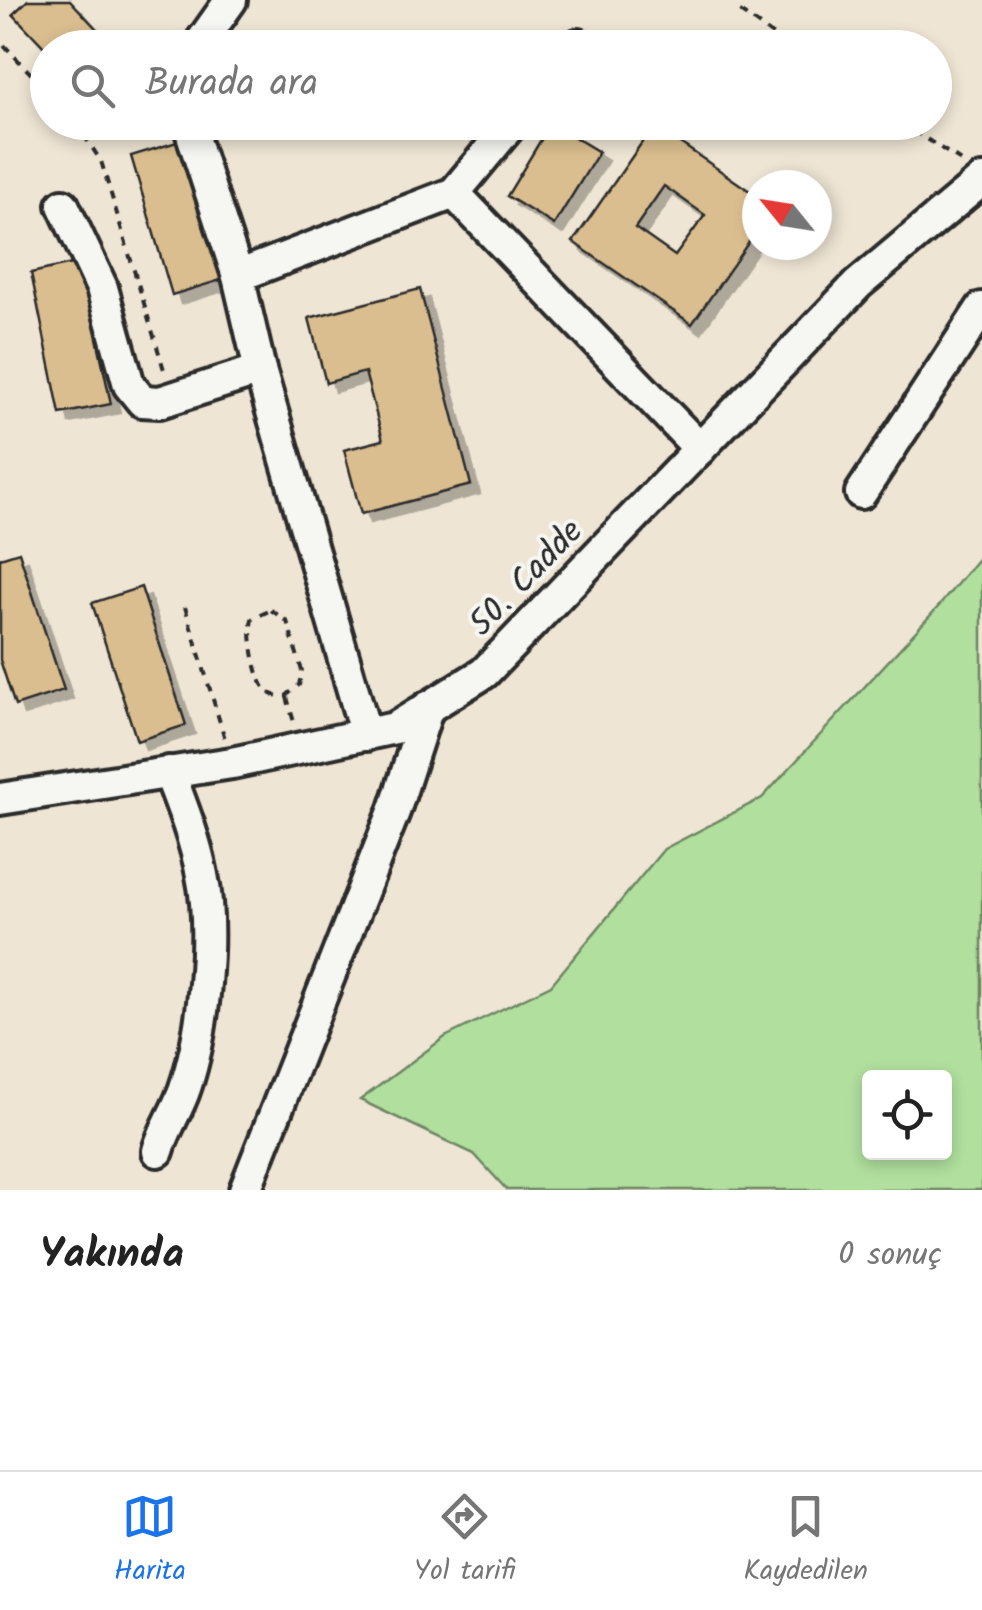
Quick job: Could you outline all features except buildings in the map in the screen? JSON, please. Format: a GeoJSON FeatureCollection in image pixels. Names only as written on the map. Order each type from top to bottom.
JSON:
{"type":"FeatureCollection","features":[{"type":"Feature","properties":{"kind":"street"},"geometry":{"type":"LineString","coordinates":[[210,30],[231,0]]}},
{"type":"Feature","properties":{"kind":"street"},"geometry":{"type":"LineString","coordinates":[[194,140],[238,276],[260,370],[366,735]]}},
{"type":"Feature","properties":{"kind":"street"},"geometry":{"type":"LineString","coordinates":[[238,276],[454,194],[499,140]]}},
{"type":"Feature","properties":{"kind":"street","name":"50. Cadde"},"geometry":{"type":"LineString","coordinates":[[0,799],[232,763],[395,728],[484,673],[858,284],[975,172]]}},
{"type":"Feature","properties":{"kind":"street"},"geometry":{"type":"LineString","coordinates":[[454,194],[700,449]]}},
{"type":"Feature","properties":{"kind":"street"},"geometry":{"type":"LineString","coordinates":[[63,206],[102,288],[129,384],[142,400],[160,402],[260,370]]}},
{"type":"Feature","properties":{"kind":"street"},"geometry":{"type":"LineString","coordinates":[[861,494],[982,308]]}},
{"type":"Feature","properties":{"kind":"street"},"geometry":{"type":"LineString","coordinates":[[245,1190],[395,809],[428,708]]}},
{"type":"Feature","properties":{"kind":"street"},"geometry":{"type":"LineString","coordinates":[[158,1151],[185,1088],[201,1022],[206,947],[203,878],[169,772]]}},
{"type":"Feature","properties":{"kind":"path"},"geometry":{"type":"LineString","coordinates":[[740,12],[766,30]]}},
{"type":"Feature","properties":{"kind":"path"},"geometry":{"type":"LineString","coordinates":[[4,45],[30,73]]}},
{"type":"Feature","properties":{"kind":"path"},"geometry":{"type":"LineString","coordinates":[[86,140],[100,160],[172,396]]}},
{"type":"Feature","properties":{"kind":"path"},"geometry":{"type":"LineString","coordinates":[[925,140],[975,172]]}},
{"type":"Feature","properties":{"kind":"path"},"geometry":{"type":"LineString","coordinates":[[185,607],[232,763]]}},
{"type":"Feature","properties":{"kind":"path"},"geometry":{"type":"LineString","coordinates":[[271,610],[287,621],[302,671],[299,685],[290,694],[272,695],[264,688],[248,632],[252,619],[271,610]]}},
{"type":"Feature","properties":{"kind":"green space"},"geometry":{"type":"Polygon","coordinates":[[[982,554],[982,1190],[507,1190],[474,1154],[360,1100],[445,1037],[551,985],[664,849],[762,798],[982,554]]]}}]}
